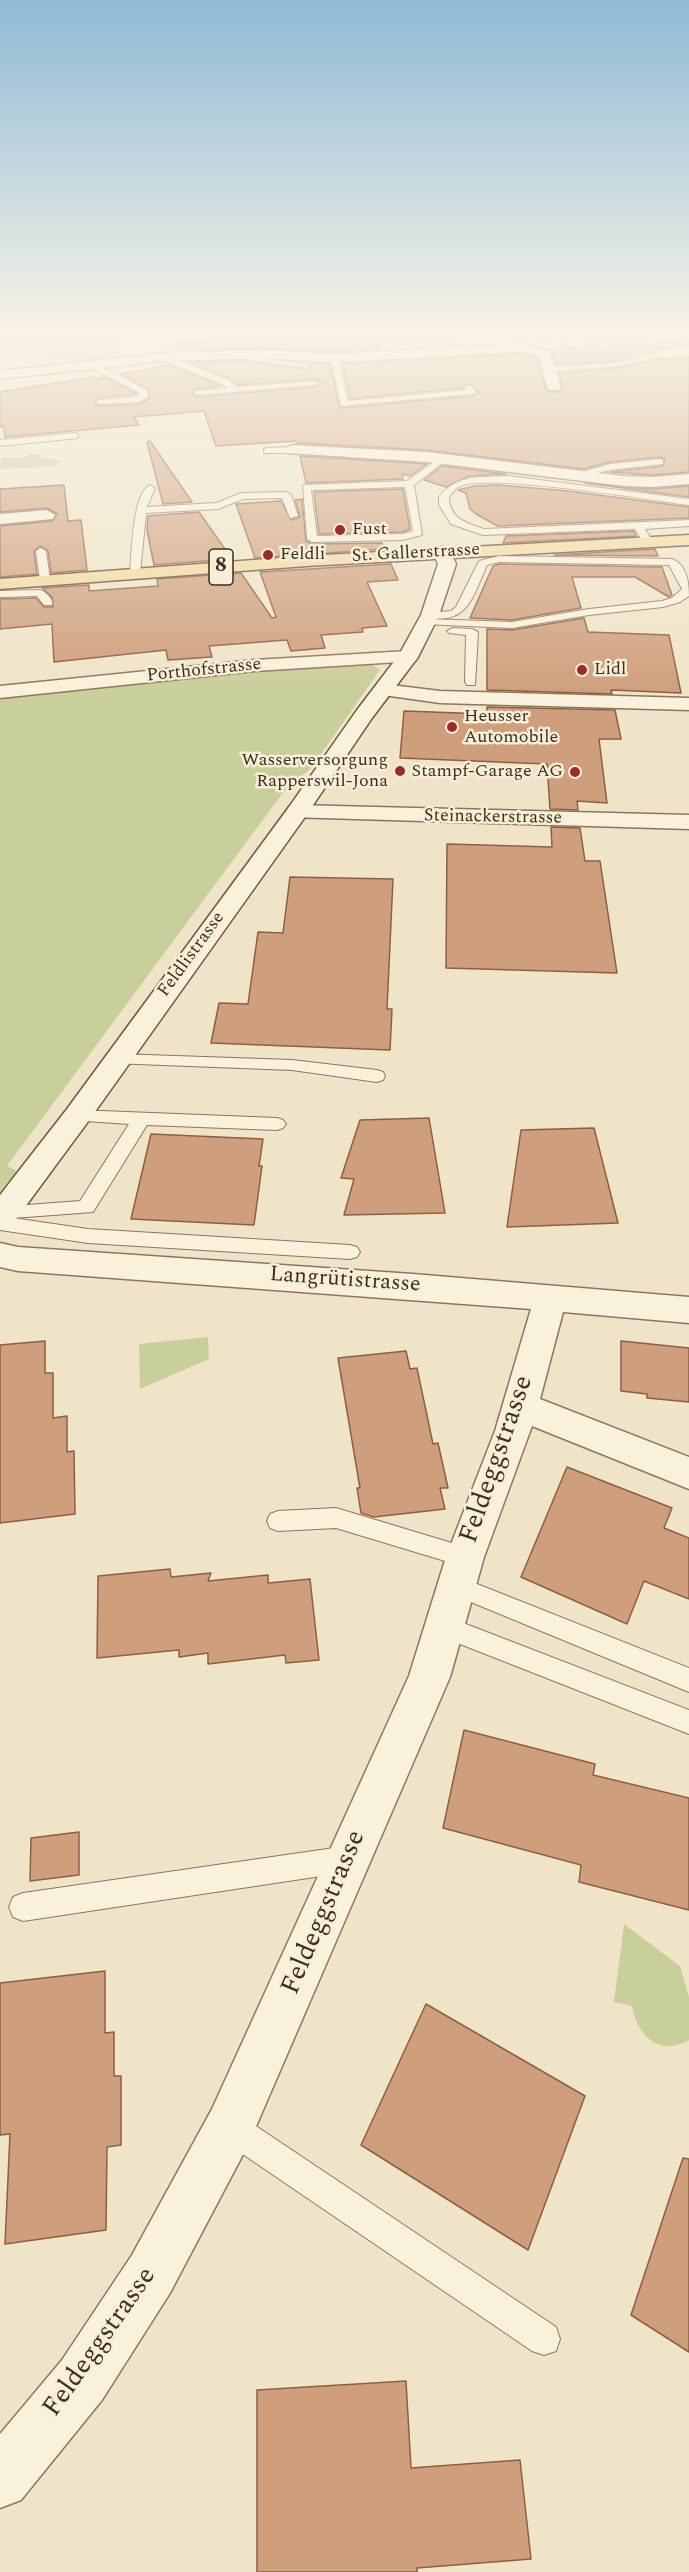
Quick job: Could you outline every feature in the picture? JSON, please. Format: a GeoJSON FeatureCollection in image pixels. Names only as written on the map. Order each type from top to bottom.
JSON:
{"type":"FeatureCollection","features":[{"type":"Feature","properties":{"kind":"main road","name":"St. Gallerstrasse"},"geometry":{"type":"LineString","coordinates":[[0,584],[442,552],[689,540]]}},
{"type":"Feature","properties":{"kind":"street"},"geometry":{"type":"LineString","coordinates":[[359,454],[442,459],[638,482],[689,479]]}},
{"type":"Feature","properties":{"kind":"street"},"geometry":{"type":"LineString","coordinates":[[0,519],[47,515]]}},
{"type":"Feature","properties":{"kind":"street","name":"Feldlistrasse"},"geometry":{"type":"LineString","coordinates":[[2,1217],[408,657],[427,622],[447,564],[442,552]]}},
{"type":"Feature","properties":{"kind":"street","name":"Porthofstrasse"},"geometry":{"type":"LineString","coordinates":[[0,692],[305,661],[408,657]]}},
{"type":"Feature","properties":{"kind":"street"},"geometry":{"type":"LineString","coordinates":[[383,690],[440,697],[654,698],[689,704]]}},
{"type":"Feature","properties":{"kind":"street","name":"Steinackerstrasse"},"geometry":{"type":"LineString","coordinates":[[297,812],[689,822]]}},
{"type":"Feature","properties":{"kind":"street","name":"Langrütistrasse"},"geometry":{"type":"LineString","coordinates":[[0,1255],[18,1259],[402,1285],[689,1310]]}},
{"type":"Feature","properties":{"kind":"street","name":"Feldeggstrasse"},"geometry":{"type":"LineString","coordinates":[[0,2479],[82,2380],[151,2274],[230,2127],[305,1962],[429,1677],[456,1590],[520,1406],[550,1299]]}},
{"type":"Feature","properties":{"kind":"street"},"geometry":{"type":"LineString","coordinates":[[520,1406],[689,1473]]}},
{"type":"Feature","properties":{"kind":"lane"},"geometry":{"type":"LineString","coordinates":[[409,484],[418,533],[403,537],[312,539],[306,487],[409,484],[442,459]]}},
{"type":"Feature","properties":{"kind":"lane"},"geometry":{"type":"LineString","coordinates":[[576,475],[610,467],[660,462]]}},
{"type":"Feature","properties":{"kind":"lane"},"geometry":{"type":"LineString","coordinates":[[689,502],[508,479],[470,481],[455,485],[444,497],[444,506],[455,522],[483,532],[689,523]]}},
{"type":"Feature","properties":{"kind":"lane"},"geometry":{"type":"LineString","coordinates":[[135,573],[141,510],[150,488]]}},
{"type":"Feature","properties":{"kind":"lane"},"geometry":{"type":"LineString","coordinates":[[141,510],[218,506],[242,496],[286,495],[293,516]]}},
{"type":"Feature","properties":{"kind":"lane"},"geometry":{"type":"LineString","coordinates":[[638,526],[648,542]]}},
{"type":"Feature","properties":{"kind":"lane"},"geometry":{"type":"LineString","coordinates":[[41,551],[45,580]]}},
{"type":"Feature","properties":{"kind":"lane"},"geometry":{"type":"LineString","coordinates":[[499,559],[672,562],[677,566],[687,589],[685,594],[676,600],[663,604],[589,612],[512,625],[427,622],[454,614],[461,609],[483,563],[499,559]]}},
{"type":"Feature","properties":{"kind":"lane"},"geometry":{"type":"LineString","coordinates":[[0,594],[40,593],[48,603]]}},
{"type":"Feature","properties":{"kind":"lane"},"geometry":{"type":"LineString","coordinates":[[427,622],[472,632],[471,682]]}},
{"type":"Feature","properties":{"kind":"lane"},"geometry":{"type":"LineString","coordinates":[[117,1059],[292,1065],[377,1076]]}},
{"type":"Feature","properties":{"kind":"lane"},"geometry":{"type":"LineString","coordinates":[[77,1116],[277,1124]]}},
{"type":"Feature","properties":{"kind":"lane"},"geometry":{"type":"LineString","coordinates":[[2,1217],[86,1208],[142,1118]]}},
{"type":"Feature","properties":{"kind":"lane"},"geometry":{"type":"LineString","coordinates":[[2,1217],[88,1236],[350,1252]]}},
{"type":"Feature","properties":{"kind":"lane"},"geometry":{"type":"LineString","coordinates":[[278,1521],[336,1518],[456,1590],[689,1722]]}},
{"type":"Feature","properties":{"kind":"lane"},"geometry":{"type":"LineString","coordinates":[[456,1590],[689,1680]]}},
{"type":"Feature","properties":{"kind":"lane"},"geometry":{"type":"LineString","coordinates":[[23,1906],[348,1859]]}},
{"type":"Feature","properties":{"kind":"lane"},"geometry":{"type":"LineString","coordinates":[[230,2127],[544,2338]]}},
{"type":"Feature","properties":{"kind":"green space"},"geometry":{"type":"Polygon","coordinates":[[[30,454],[41,454],[41,458],[61,460],[56,466],[0,469],[1,458],[23,458],[30,454]]]}},
{"type":"Feature","properties":{"kind":"green space"},"geometry":{"type":"Polygon","coordinates":[[[363,662],[372,664],[380,670],[312,767],[282,794],[7,1166],[17,1171],[0,1191],[0,698],[258,669],[363,662]]]}},
{"type":"Feature","properties":{"kind":"green space"},"geometry":{"type":"Polygon","coordinates":[[[208,1337],[209,1359],[140,1389],[139,1344],[208,1337]]]}},
{"type":"Feature","properties":{"kind":"green space"},"geometry":{"type":"Polygon","coordinates":[[[624,1924],[680,1966],[689,1997],[689,2040],[668,2046],[651,2041],[639,2026],[632,2006],[614,2002],[624,1924]]]}},
{"type":"Feature","properties":{"kind":"building"},"geometry":{"type":"Polygon","coordinates":[[[150,454],[159,454],[192,502],[163,504],[150,454]]]}},
{"type":"Feature","properties":{"kind":"building"},"geometry":{"type":"Polygon","coordinates":[[[460,454],[689,454],[689,472],[652,475],[611,472],[663,466],[665,459],[660,457],[610,462],[584,469],[460,454]]]}},
{"type":"Feature","properties":{"kind":"building"},"geometry":{"type":"Polygon","coordinates":[[[300,456],[427,464],[410,476],[402,474],[403,479],[306,483],[300,456]]]}},
{"type":"Feature","properties":{"kind":"building"},"geometry":{"type":"Polygon","coordinates":[[[442,466],[506,474],[470,476],[446,487],[424,480],[442,466]]]}},
{"type":"Feature","properties":{"kind":"building"},"geometry":{"type":"Polygon","coordinates":[[[585,483],[652,489],[689,486],[689,497],[585,483]]]}},
{"type":"Feature","properties":{"kind":"building"},"geometry":{"type":"Polygon","coordinates":[[[64,485],[68,521],[81,520],[87,570],[51,573],[48,551],[40,546],[34,551],[37,574],[0,577],[0,526],[53,521],[57,514],[47,508],[0,512],[0,489],[64,485]]]}},
{"type":"Feature","properties":{"kind":"building"},"geometry":{"type":"Polygon","coordinates":[[[499,485],[568,491],[689,507],[689,518],[498,526],[470,509],[466,493],[458,490],[474,486],[499,485]]]}},
{"type":"Feature","properties":{"kind":"building"},"geometry":{"type":"Polygon","coordinates":[[[403,489],[410,529],[403,532],[319,534],[314,492],[403,489]]]}},
{"type":"Feature","properties":{"kind":"building"},"geometry":{"type":"Polygon","coordinates":[[[302,499],[306,541],[312,544],[382,543],[385,549],[255,558],[236,504],[281,501],[291,520],[300,517],[295,500],[302,499]]]}},
{"type":"Feature","properties":{"kind":"building"},"geometry":{"type":"Polygon","coordinates":[[[199,512],[232,559],[154,565],[147,530],[148,516],[199,512]]]}},
{"type":"Feature","properties":{"kind":"building"},"geometry":{"type":"Polygon","coordinates":[[[634,531],[636,536],[503,543],[506,536],[634,531]]]}},
{"type":"Feature","properties":{"kind":"building"},"geometry":{"type":"Polygon","coordinates":[[[655,549],[658,556],[554,555],[655,549]]]}},
{"type":"Feature","properties":{"kind":"building"},"geometry":{"type":"Polygon","coordinates":[[[391,564],[398,580],[367,582],[387,626],[362,628],[363,632],[321,635],[325,648],[291,651],[287,640],[209,646],[212,657],[168,660],[166,650],[54,662],[52,624],[0,629],[0,599],[36,598],[44,607],[53,607],[52,597],[42,588],[89,585],[89,591],[158,586],[157,579],[241,573],[272,618],[276,617],[260,572],[391,564]]]}},
{"type":"Feature","properties":{"kind":"building"},"geometry":{"type":"Polygon","coordinates":[[[499,564],[662,567],[672,595],[669,597],[635,577],[572,577],[581,608],[512,620],[470,618],[493,566],[499,564]]]}},
{"type":"Feature","properties":{"kind":"building","name":"Lidl"},"geometry":{"type":"Polygon","coordinates":[[[584,618],[588,632],[669,635],[681,693],[611,690],[612,694],[487,690],[487,629],[512,630],[584,618]]]}},
{"type":"Feature","properties":{"kind":"building"},"geometry":{"type":"Polygon","coordinates":[[[487,707],[615,710],[621,739],[599,739],[607,803],[577,801],[578,810],[550,809],[547,764],[400,758],[404,711],[487,714],[487,707]]]}},
{"type":"Feature","properties":{"kind":"building"},"geometry":{"type":"Polygon","coordinates":[[[551,827],[580,828],[585,861],[600,861],[617,973],[446,968],[447,844],[552,847],[551,827]]]}},
{"type":"Feature","properties":{"kind":"building"},"geometry":{"type":"Polygon","coordinates":[[[290,877],[393,879],[387,1009],[392,1009],[390,1050],[211,1043],[219,1003],[248,1004],[258,932],[283,933],[290,877]]]}},
{"type":"Feature","properties":{"kind":"building"},"geometry":{"type":"Polygon","coordinates":[[[429,1118],[445,1213],[344,1215],[354,1179],[341,1178],[360,1120],[429,1118]]]}},
{"type":"Feature","properties":{"kind":"building"},"geometry":{"type":"Polygon","coordinates":[[[594,1128],[618,1223],[507,1227],[521,1130],[594,1128]]]}},
{"type":"Feature","properties":{"kind":"building"},"geometry":{"type":"Polygon","coordinates":[[[151,1134],[263,1139],[259,1166],[262,1166],[254,1225],[131,1219],[151,1134]]]}},
{"type":"Feature","properties":{"kind":"building"},"geometry":{"type":"Polygon","coordinates":[[[45,1341],[45,1373],[53,1373],[53,1418],[67,1416],[67,1452],[74,1451],[75,1514],[0,1523],[0,1345],[45,1341]]]}},
{"type":"Feature","properties":{"kind":"building"},"geometry":{"type":"Polygon","coordinates":[[[621,1341],[689,1348],[689,1402],[647,1398],[647,1394],[621,1391],[621,1341]]]}},
{"type":"Feature","properties":{"kind":"building"},"geometry":{"type":"Polygon","coordinates":[[[406,1351],[410,1369],[417,1368],[433,1444],[438,1443],[448,1488],[440,1488],[445,1509],[374,1517],[361,1513],[357,1488],[360,1488],[338,1358],[406,1351]]]}},
{"type":"Feature","properties":{"kind":"building"},"geometry":{"type":"Polygon","coordinates":[[[567,1467],[672,1508],[664,1528],[689,1538],[689,1599],[644,1581],[627,1624],[521,1577],[567,1467]]]}},
{"type":"Feature","properties":{"kind":"building"},"geometry":{"type":"Polygon","coordinates":[[[170,1569],[171,1577],[211,1573],[208,1581],[268,1575],[268,1583],[310,1579],[319,1660],[286,1663],[285,1655],[208,1664],[208,1653],[179,1657],[179,1650],[97,1658],[98,1576],[170,1569]]]}},
{"type":"Feature","properties":{"kind":"building"},"geometry":{"type":"Polygon","coordinates":[[[464,1730],[595,1764],[593,1775],[689,1798],[689,1910],[579,1882],[581,1865],[443,1828],[464,1730]]]}},
{"type":"Feature","properties":{"kind":"building"},"geometry":{"type":"Polygon","coordinates":[[[79,1832],[79,1875],[30,1881],[31,1838],[79,1832]]]}},
{"type":"Feature","properties":{"kind":"building"},"geometry":{"type":"Polygon","coordinates":[[[105,1971],[105,2033],[114,2032],[114,2076],[121,2076],[121,2145],[107,2147],[106,2230],[5,2244],[10,2134],[0,2135],[0,1983],[105,1971]]]}},
{"type":"Feature","properties":{"kind":"building"},"geometry":{"type":"Polygon","coordinates":[[[426,2004],[585,2096],[528,2250],[361,2145],[426,2004]]]}},
{"type":"Feature","properties":{"kind":"building"},"geometry":{"type":"Polygon","coordinates":[[[683,2158],[689,2159],[689,2352],[631,2315],[683,2158]]]}},
{"type":"Feature","properties":{"kind":"building"},"geometry":{"type":"Polygon","coordinates":[[[406,2381],[411,2468],[520,2460],[531,2559],[417,2568],[417,2572],[257,2572],[257,2390],[406,2381]]]}},
{"type":"Feature","properties":{"kind":"place","name":"Fust"},"geometry":{"type":"Point","coordinates":[340,530]}},
{"type":"Feature","properties":{"kind":"place","name":"Feldli"},"geometry":{"type":"Point","coordinates":[268,555]}},
{"type":"Feature","properties":{"kind":"place","name":"Lidl"},"geometry":{"type":"Point","coordinates":[582,670]}},
{"type":"Feature","properties":{"kind":"place","name":"Heusser Automobile"},"geometry":{"type":"Point","coordinates":[452,727]}},
{"type":"Feature","properties":{"kind":"place","name":"Wasserversorgung Rapperswil-Jona"},"geometry":{"type":"Point","coordinates":[400,771]}},
{"type":"Feature","properties":{"kind":"place","name":"Stampf-Garage AG"},"geometry":{"type":"Point","coordinates":[575,772]}}]}
